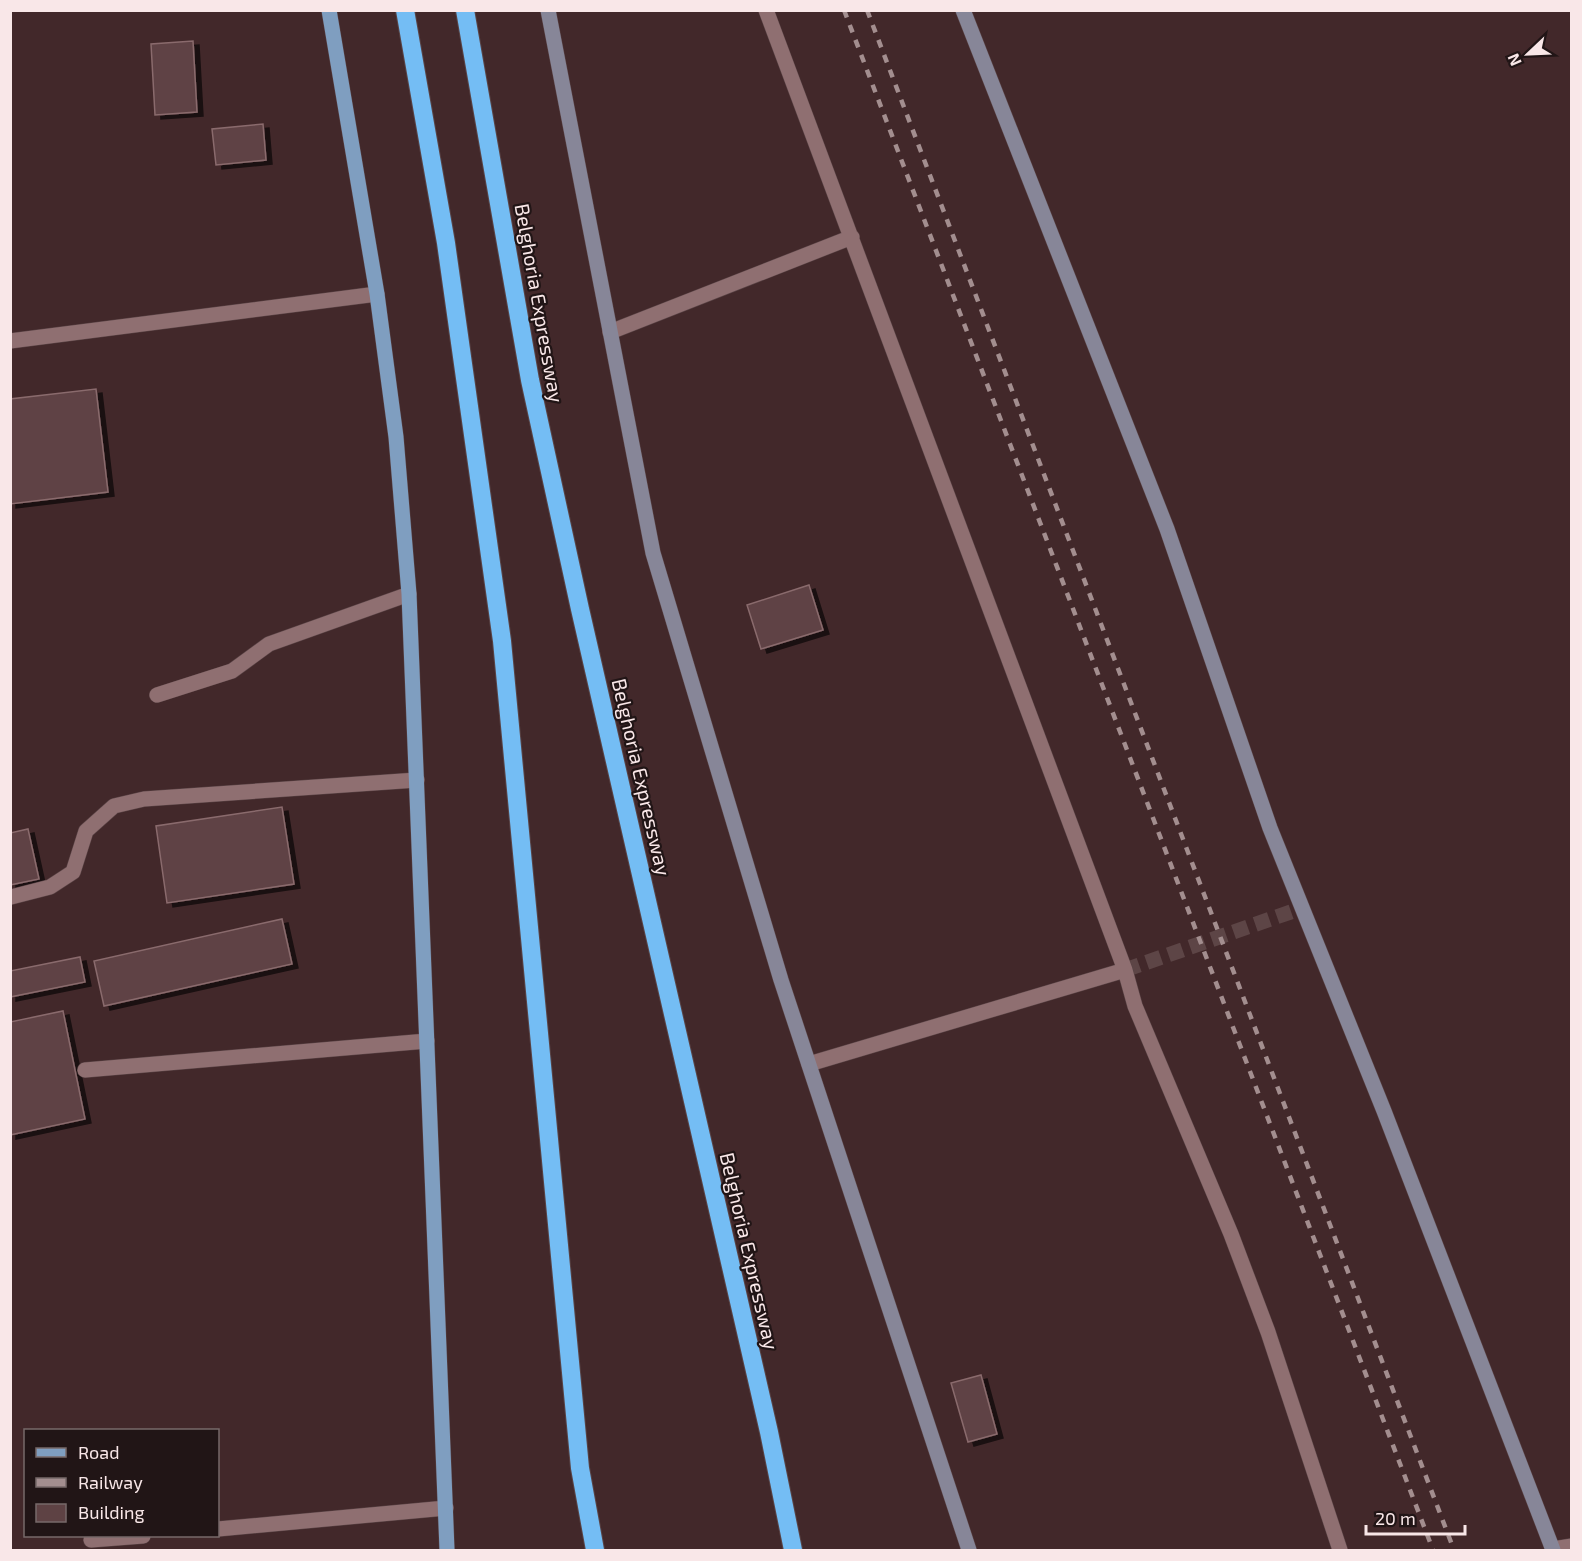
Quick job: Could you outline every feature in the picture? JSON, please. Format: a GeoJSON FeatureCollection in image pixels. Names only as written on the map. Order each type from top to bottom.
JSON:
{"type":"FeatureCollection","features":[{"type":"Feature","properties":{"kind":"highway"},"geometry":{"type":"LineString","coordinates":[[405,10],[446,243],[502,640],[580,1468],[595,1551]]}},
{"type":"Feature","properties":{"kind":"highway","name":"Belghoria Expressway"},"geometry":{"type":"LineString","coordinates":[[465,10],[533,391],[583,621],[766,1421],[793,1551]]}},
{"type":"Feature","properties":{"kind":"main road"},"geometry":{"type":"LineString","coordinates":[[329,10],[377,294],[396,437],[409,594],[447,1551]]}},
{"type":"Feature","properties":{"kind":"street"},"geometry":{"type":"LineString","coordinates":[[548,10],[653,553],[781,980],[969,1551]]}},
{"type":"Feature","properties":{"kind":"street"},"geometry":{"type":"LineString","coordinates":[[766,10],[1125,970],[1135,1006],[1231,1234],[1268,1332],[1340,1551]]}},
{"type":"Feature","properties":{"kind":"street"},"geometry":{"type":"LineString","coordinates":[[963,10],[1167,530],[1270,828],[1384,1111],[1553,1550],[1572,1546]]}},
{"type":"Feature","properties":{"kind":"street"},"geometry":{"type":"LineString","coordinates":[[610,332],[852,237]]}},
{"type":"Feature","properties":{"kind":"street"},"geometry":{"type":"LineString","coordinates":[[10,341],[377,294]]}},
{"type":"Feature","properties":{"kind":"street"},"geometry":{"type":"LineString","coordinates":[[157,696],[232,671],[269,644],[409,594]]}},
{"type":"Feature","properties":{"kind":"street"},"geometry":{"type":"LineString","coordinates":[[11,897],[50,888],[73,872],[86,831],[114,806],[144,799],[417,780]]}},
{"type":"Feature","properties":{"kind":"street"},"geometry":{"type":"LineString","coordinates":[[809,1064],[1125,970]]}},
{"type":"Feature","properties":{"kind":"street"},"geometry":{"type":"LineString","coordinates":[[85,1070],[427,1041]]}},
{"type":"Feature","properties":{"kind":"street"},"geometry":{"type":"LineString","coordinates":[[219,1528],[446,1508]]}},
{"type":"Feature","properties":{"kind":"street"},"geometry":{"type":"LineString","coordinates":[[91,1540],[130,1537]]}},
{"type":"Feature","properties":{"kind":"building"},"geometry":{"type":"Polygon","coordinates":[[[193,41],[197,112],[155,115],[151,44],[193,41]]]}},
{"type":"Feature","properties":{"kind":"building"},"geometry":{"type":"Polygon","coordinates":[[[263,124],[266,160],[216,165],[212,129],[263,124]]]}},
{"type":"Feature","properties":{"kind":"building"},"geometry":{"type":"Polygon","coordinates":[[[96,389],[108,492],[10,504],[10,399],[96,389]]]}},
{"type":"Feature","properties":{"kind":"building"},"geometry":{"type":"Polygon","coordinates":[[[809,585],[823,630],[761,649],[747,605],[809,585]]]}},
{"type":"Feature","properties":{"kind":"building"},"geometry":{"type":"Polygon","coordinates":[[[282,807],[294,884],[167,903],[156,826],[282,807]]]}},
{"type":"Feature","properties":{"kind":"building"},"geometry":{"type":"Polygon","coordinates":[[[28,829],[39,879],[10,885],[10,833],[28,829]]]}},
{"type":"Feature","properties":{"kind":"building"},"geometry":{"type":"Polygon","coordinates":[[[282,919],[292,964],[104,1006],[94,961],[282,919]]]}},
{"type":"Feature","properties":{"kind":"building"},"geometry":{"type":"Polygon","coordinates":[[[80,957],[85,982],[10,997],[10,971],[80,957]]]}},
{"type":"Feature","properties":{"kind":"building"},"geometry":{"type":"Polygon","coordinates":[[[63,1011],[85,1119],[10,1135],[10,1022],[63,1011]]]}},
{"type":"Feature","properties":{"kind":"building"},"geometry":{"type":"Polygon","coordinates":[[[981,1375],[997,1434],[968,1442],[951,1383],[981,1375]]]}},
{"type":"Feature","properties":{"kind":"tunnel"},"geometry":{"type":"LineString","coordinates":[[1125,970],[1302,908]]}},
{"type":"Feature","properties":{"kind":"railway"},"geometry":{"type":"LineString","coordinates":[[844,10],[1433,1550]]}},
{"type":"Feature","properties":{"kind":"railway"},"geometry":{"type":"LineString","coordinates":[[867,10],[1454,1550]]}}]}
